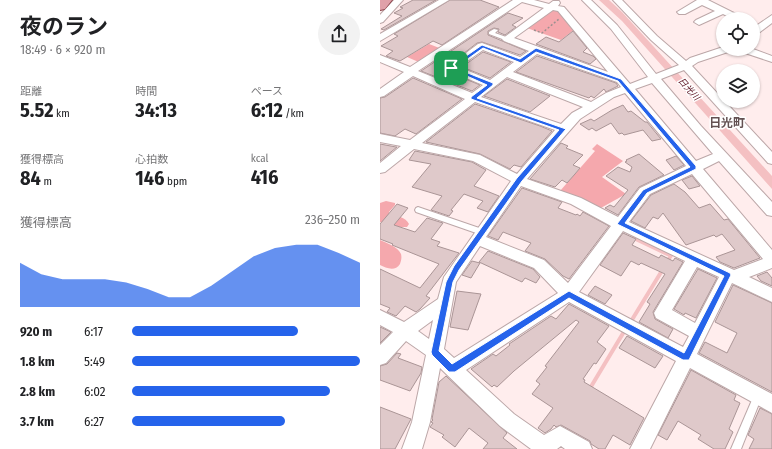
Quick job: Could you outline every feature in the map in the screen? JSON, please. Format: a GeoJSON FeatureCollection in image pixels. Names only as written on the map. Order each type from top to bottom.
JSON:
{"type":"FeatureCollection","features":[{"type":"Feature","properties":{"kind":"main road"},"geometry":{"type":"LineString","coordinates":[[380,6],[385,0]]}},
{"type":"Feature","properties":{"kind":"street"},"geometry":{"type":"LineString","coordinates":[[380,20],[399,0]]}},
{"type":"Feature","properties":{"kind":"street"},"geometry":{"type":"LineString","coordinates":[[380,38],[446,0]]}},
{"type":"Feature","properties":{"kind":"street"},"geometry":{"type":"LineString","coordinates":[[380,94],[519,0]]}},
{"type":"Feature","properties":{"kind":"street"},"geometry":{"type":"LineString","coordinates":[[523,0],[556,3],[562,9],[772,261],[730,276],[698,333],[640,449]]}},
{"type":"Feature","properties":{"kind":"street"},"geometry":{"type":"LineString","coordinates":[[586,0],[601,13],[625,40],[721,155],[772,211]]}},
{"type":"Feature","properties":{"kind":"street"},"geometry":{"type":"LineString","coordinates":[[617,0],[684,66],[772,160]]}},
{"type":"Feature","properties":{"kind":"street"},"geometry":{"type":"LineString","coordinates":[[682,12],[703,0],[726,12]]}},
{"type":"Feature","properties":{"kind":"street"},"geometry":{"type":"LineString","coordinates":[[507,39],[556,3]]}},
{"type":"Feature","properties":{"kind":"street"},"geometry":{"type":"LineString","coordinates":[[699,22],[722,10]]}},
{"type":"Feature","properties":{"kind":"street"},"geometry":{"type":"LineString","coordinates":[[760,24],[772,18]]}},
{"type":"Feature","properties":{"kind":"street"},"geometry":{"type":"LineString","coordinates":[[760,26],[772,30]]}},
{"type":"Feature","properties":{"kind":"street"},"geometry":{"type":"LineString","coordinates":[[507,39],[623,84]]}},
{"type":"Feature","properties":{"kind":"street"},"geometry":{"type":"LineString","coordinates":[[491,84],[451,68],[482,46],[521,61]]}},
{"type":"Feature","properties":{"kind":"street"},"geometry":{"type":"LineString","coordinates":[[380,169],[536,50]]}},
{"type":"Feature","properties":{"kind":"street"},"geometry":{"type":"LineString","coordinates":[[412,449],[420,422],[449,282],[479,236],[519,180],[576,116],[623,84],[655,77],[684,66],[694,60],[716,53]]}},
{"type":"Feature","properties":{"kind":"street"},"geometry":{"type":"LineString","coordinates":[[760,55],[772,59]]}},
{"type":"Feature","properties":{"kind":"street"},"geometry":{"type":"LineString","coordinates":[[380,58],[473,98],[563,129]]}},
{"type":"Feature","properties":{"kind":"street"},"geometry":{"type":"LineString","coordinates":[[505,73],[591,106]]}},
{"type":"Feature","properties":{"kind":"street"},"geometry":{"type":"LineString","coordinates":[[380,138],[476,158],[519,180],[576,201],[620,224],[772,295]]}},
{"type":"Feature","properties":{"kind":"street"},"geometry":{"type":"LineString","coordinates":[[452,369],[569,294],[645,192],[721,155]]}},
{"type":"Feature","properties":{"kind":"street"},"geometry":{"type":"LineString","coordinates":[[479,236],[539,264],[569,294],[772,404]]}},
{"type":"Feature","properties":{"kind":"street"},"geometry":{"type":"LineString","coordinates":[[694,259],[662,313],[698,333]]}},
{"type":"Feature","properties":{"kind":"street"},"geometry":{"type":"LineString","coordinates":[[380,357],[405,331],[445,302]]}},
{"type":"Feature","properties":{"kind":"street"},"geometry":{"type":"LineString","coordinates":[[380,317],[405,331],[435,352],[507,420],[544,447],[560,435],[582,449]]}},
{"type":"Feature","properties":{"kind":"lane"},"geometry":{"type":"LineString","coordinates":[[496,30],[491,33],[507,39]]}},
{"type":"Feature","properties":{"kind":"lane"},"geometry":{"type":"LineString","coordinates":[[418,210],[479,236]]}},
{"type":"Feature","properties":{"kind":"lane"},"geometry":{"type":"LineString","coordinates":[[736,449],[758,396]]}},
{"type":"Feature","properties":{"kind":"path"},"geometry":{"type":"LineString","coordinates":[[524,26],[542,33],[566,14]]}},
{"type":"Feature","properties":{"kind":"shaded area"},"geometry":{"type":"Polygon","coordinates":[[[550,8],[559,10],[575,29],[561,40],[524,27],[550,8]]]}},
{"type":"Feature","properties":{"kind":"shaded area"},"geometry":{"type":"Polygon","coordinates":[[[429,44],[442,49],[421,63],[407,57],[429,44]]]}},
{"type":"Feature","properties":{"kind":"shaded area"},"geometry":{"type":"Polygon","coordinates":[[[597,144],[623,161],[602,177],[626,194],[599,209],[560,191],[595,151],[592,149],[597,144]]]}},
{"type":"Feature","properties":{"kind":"shaded area"},"geometry":{"type":"Polygon","coordinates":[[[386,201],[395,203],[389,213],[406,220],[409,224],[407,227],[399,227],[380,222],[380,203],[386,201]]]}},
{"type":"Feature","properties":{"kind":"shaded area"},"geometry":{"type":"Polygon","coordinates":[[[380,240],[395,247],[400,252],[400,264],[396,268],[393,269],[380,265],[380,240]]]}},
{"type":"Feature","properties":{"kind":"water","name":"日光川"},"geometry":{"type":"Polygon","coordinates":[[[599,0],[609,0],[622,12],[772,176],[772,189],[622,21],[599,0]]]}},
{"type":"Feature","properties":{"kind":"building"},"geometry":{"type":"Polygon","coordinates":[[[413,0],[436,0],[384,30],[381,29],[402,16],[394,13],[403,8],[400,7],[413,0]]]}},
{"type":"Feature","properties":{"kind":"building"},"geometry":{"type":"Polygon","coordinates":[[[450,0],[480,0],[499,7],[442,45],[433,41],[400,61],[386,56],[393,51],[381,46],[398,36],[394,34],[450,0]]]}},
{"type":"Feature","properties":{"kind":"building"},"geometry":{"type":"Polygon","coordinates":[[[508,13],[523,18],[512,25],[516,27],[505,35],[498,32],[499,29],[494,28],[488,31],[488,35],[526,51],[520,55],[482,42],[477,43],[445,68],[446,71],[480,85],[472,91],[421,71],[508,13]]]}},
{"type":"Feature","properties":{"kind":"building"},"geometry":{"type":"Polygon","coordinates":[[[573,31],[587,48],[583,52],[593,56],[596,59],[590,64],[536,44],[546,37],[559,42],[573,31]]]}},
{"type":"Feature","properties":{"kind":"building"},"geometry":{"type":"Polygon","coordinates":[[[483,52],[511,62],[490,78],[462,67],[483,52]]]}},
{"type":"Feature","properties":{"kind":"building"},"geometry":{"type":"Polygon","coordinates":[[[537,56],[616,83],[618,86],[606,92],[604,89],[594,98],[591,96],[589,98],[516,72],[537,56]]]}},
{"type":"Feature","properties":{"kind":"building"},"geometry":{"type":"Polygon","coordinates":[[[413,78],[462,99],[416,134],[405,129],[395,136],[380,133],[380,98],[385,97],[413,78]]]}},
{"type":"Feature","properties":{"kind":"building"},"geometry":{"type":"Polygon","coordinates":[[[507,79],[550,96],[530,112],[484,96],[507,79]]]}},
{"type":"Feature","properties":{"kind":"building"},"geometry":{"type":"Polygon","coordinates":[[[475,104],[552,131],[521,167],[514,165],[510,169],[480,154],[426,142],[475,104]]]}},
{"type":"Feature","properties":{"kind":"building"},"geometry":{"type":"Polygon","coordinates":[[[623,105],[628,112],[631,111],[647,122],[661,139],[652,141],[643,130],[624,135],[622,133],[619,134],[611,123],[596,131],[592,128],[589,130],[580,124],[591,119],[594,121],[623,105]]]}},
{"type":"Feature","properties":{"kind":"building"},"geometry":{"type":"Polygon","coordinates":[[[561,143],[568,146],[566,148],[583,155],[573,165],[580,168],[575,174],[567,183],[562,180],[555,187],[530,179],[561,143]]]}},
{"type":"Feature","properties":{"kind":"building"},"geometry":{"type":"Polygon","coordinates":[[[380,144],[396,147],[397,147],[380,161],[380,144]]]}},
{"type":"Feature","properties":{"kind":"building"},"geometry":{"type":"Polygon","coordinates":[[[415,151],[472,162],[486,170],[474,186],[499,196],[488,212],[477,208],[483,201],[464,194],[451,210],[453,211],[449,216],[431,210],[442,196],[412,187],[431,164],[409,160],[415,151]]]}},
{"type":"Feature","properties":{"kind":"building"},"geometry":{"type":"Polygon","coordinates":[[[639,154],[664,175],[639,187],[618,215],[605,208],[610,205],[614,207],[628,190],[606,176],[618,167],[630,172],[632,167],[625,162],[627,161],[626,160],[639,154]]]}},
{"type":"Feature","properties":{"kind":"building"},"geometry":{"type":"Polygon","coordinates":[[[676,156],[684,165],[674,170],[666,160],[676,156]]]}},
{"type":"Feature","properties":{"kind":"building"},"geometry":{"type":"Polygon","coordinates":[[[692,176],[700,186],[689,189],[682,180],[692,176]]]}},
{"type":"Feature","properties":{"kind":"building"},"geometry":{"type":"Polygon","coordinates":[[[674,184],[685,192],[699,208],[710,204],[724,220],[728,219],[760,258],[734,268],[720,262],[716,257],[735,250],[722,234],[716,237],[714,235],[686,245],[663,213],[658,219],[653,217],[645,228],[631,221],[651,195],[674,184]]]}},
{"type":"Feature","properties":{"kind":"building"},"geometry":{"type":"Polygon","coordinates":[[[522,188],[562,202],[558,208],[580,216],[583,212],[609,226],[569,279],[563,276],[545,259],[525,251],[531,243],[503,232],[498,240],[488,236],[522,188]]]}},
{"type":"Feature","properties":{"kind":"building"},"geometry":{"type":"Polygon","coordinates":[[[397,204],[408,208],[394,225],[415,232],[427,218],[443,223],[431,239],[440,242],[437,246],[459,253],[426,296],[430,298],[420,309],[416,312],[405,306],[396,316],[387,312],[390,308],[380,304],[380,269],[420,288],[439,264],[380,239],[380,224],[397,204]]]}},
{"type":"Feature","properties":{"kind":"building"},"geometry":{"type":"Polygon","coordinates":[[[623,233],[636,239],[632,245],[659,258],[661,255],[673,261],[675,258],[683,262],[653,312],[655,319],[673,329],[668,338],[639,322],[650,304],[647,302],[665,274],[641,263],[639,265],[631,261],[621,276],[600,265],[623,233]]]}},
{"type":"Feature","properties":{"kind":"building"},"geometry":{"type":"Polygon","coordinates":[[[488,251],[533,269],[540,277],[536,283],[525,278],[522,282],[479,262],[488,251]]]}},
{"type":"Feature","properties":{"kind":"building"},"geometry":{"type":"Polygon","coordinates":[[[472,261],[480,263],[471,278],[462,275],[472,261]]]}},
{"type":"Feature","properties":{"kind":"building"},"geometry":{"type":"Polygon","coordinates":[[[698,269],[717,278],[696,318],[685,313],[684,315],[674,309],[698,269]]]}},
{"type":"Feature","properties":{"kind":"building"},"geometry":{"type":"Polygon","coordinates":[[[767,272],[772,278],[772,286],[761,281],[757,276],[767,272]]]}},
{"type":"Feature","properties":{"kind":"building"},"geometry":{"type":"Polygon","coordinates":[[[733,285],[772,303],[772,392],[699,353],[705,342],[727,353],[737,333],[715,322],[733,285]]]}},
{"type":"Feature","properties":{"kind":"building"},"geometry":{"type":"Polygon","coordinates":[[[595,286],[612,295],[605,304],[588,295],[595,286]]]}},
{"type":"Feature","properties":{"kind":"building"},"geometry":{"type":"Polygon","coordinates":[[[457,291],[481,294],[468,330],[450,327],[457,291]]]}},
{"type":"Feature","properties":{"kind":"building"},"geometry":{"type":"Polygon","coordinates":[[[569,304],[609,326],[597,342],[606,349],[583,379],[585,380],[584,382],[644,418],[630,445],[613,435],[605,449],[599,449],[591,444],[590,441],[561,425],[556,427],[554,425],[545,433],[538,428],[553,408],[532,394],[540,384],[536,381],[547,367],[545,366],[579,322],[576,320],[514,371],[497,387],[494,385],[492,387],[471,369],[493,354],[496,356],[510,345],[509,344],[551,316],[556,319],[569,304]]]}},
{"type":"Feature","properties":{"kind":"building"},"geometry":{"type":"Polygon","coordinates":[[[380,327],[391,332],[380,343],[380,327]]]}},
{"type":"Feature","properties":{"kind":"building"},"geometry":{"type":"Polygon","coordinates":[[[627,336],[663,356],[655,368],[619,348],[627,336]]]}},
{"type":"Feature","properties":{"kind":"building"},"geometry":{"type":"Polygon","coordinates":[[[397,353],[401,354],[398,358],[422,367],[421,373],[410,391],[380,380],[380,366],[387,364],[397,353]]]}},
{"type":"Feature","properties":{"kind":"building"},"geometry":{"type":"Polygon","coordinates":[[[691,370],[736,395],[734,400],[740,403],[729,429],[733,432],[725,449],[714,449],[698,439],[701,435],[678,421],[667,440],[658,435],[691,370]]]}},
{"type":"Feature","properties":{"kind":"building"},"geometry":{"type":"Polygon","coordinates":[[[446,376],[507,433],[503,438],[517,449],[483,449],[488,443],[469,428],[455,447],[442,437],[444,435],[430,427],[433,423],[431,422],[433,420],[439,382],[446,376]]]}},
{"type":"Feature","properties":{"kind":"building"},"geometry":{"type":"Polygon","coordinates":[[[380,407],[411,419],[395,449],[380,449],[380,407]]]}},
{"type":"Feature","properties":{"kind":"building"},"geometry":{"type":"Polygon","coordinates":[[[760,408],[772,414],[772,449],[749,449],[754,439],[748,435],[760,408]]]}},
{"type":"Feature","properties":{"kind":"waterway"},"geometry":{"type":"LineString","coordinates":[[633,238],[671,256],[668,260]]}},
{"type":"Feature","properties":{"kind":"waterway"},"geometry":{"type":"LineString","coordinates":[[630,323],[663,269]]}},
{"type":"Feature","properties":{"kind":"waterway"},"geometry":{"type":"LineString","coordinates":[[589,390],[625,330]]}},
{"type":"Feature","properties":{"kind":"district","name":"日光町"},"geometry":{"type":"Point","coordinates":[727,123]}},
{"type":"Feature","properties":{"kind":"route"},"geometry":{"type":"LineString","coordinates":[[482,46],[521,61],[536,50],[620,80],[694,168],[645,192],[620,224],[728,275],[686,358],[569,294],[452,369],[435,352],[449,282],[457,268],[519,180],[563,129],[473,98],[491,84],[451,68],[482,46]]}}]}
